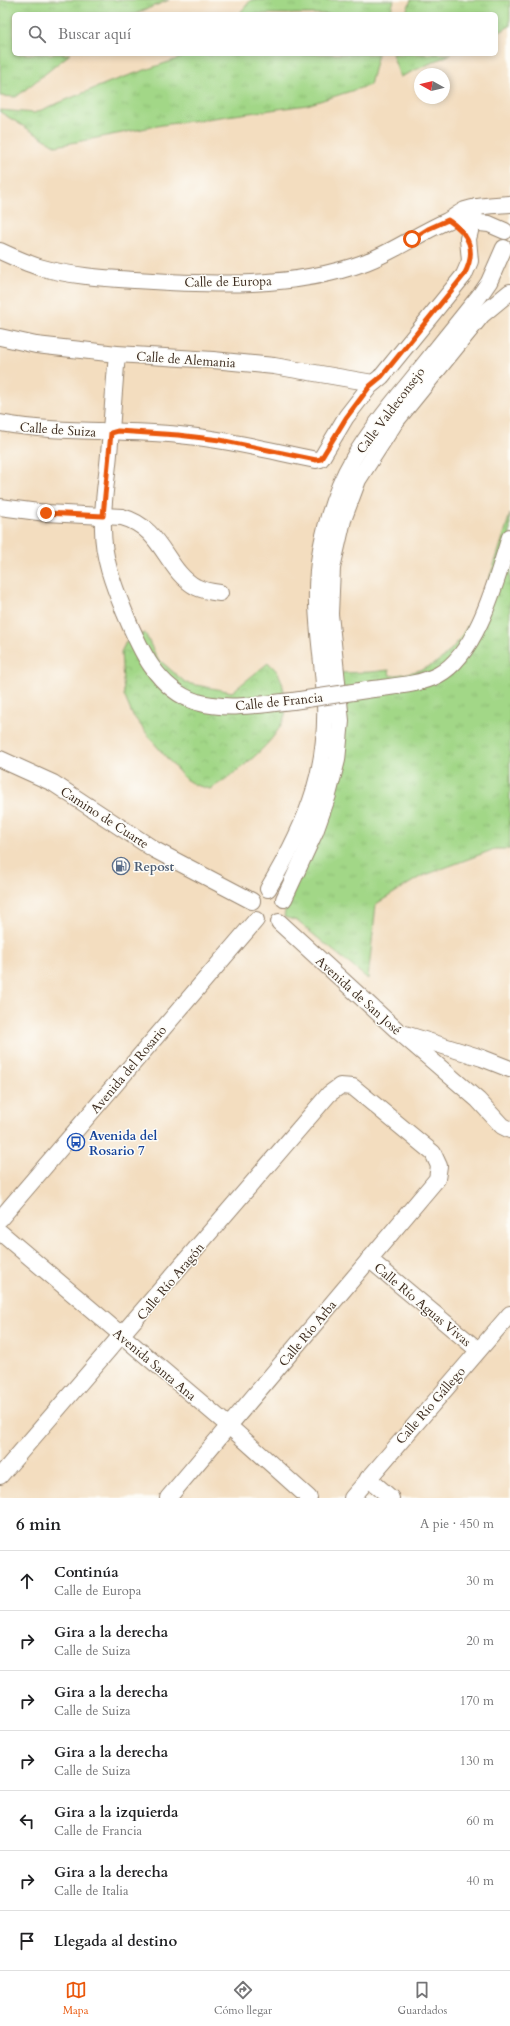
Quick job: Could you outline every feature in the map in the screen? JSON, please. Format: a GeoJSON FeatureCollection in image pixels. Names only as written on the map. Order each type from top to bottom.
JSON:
{"type":"FeatureCollection","features":[{"type":"Feature","properties":{"kind":"street","name":"Calle de Europa"},"geometry":{"type":"LineString","coordinates":[[0,251],[40,267],[95,276],[194,283],[283,280],[320,274],[364,262],[394,250],[428,229],[448,220],[474,215],[510,204]]}},
{"type":"Feature","properties":{"kind":"street","name":"Calle de Europa"},"geometry":{"type":"LineString","coordinates":[[474,215],[489,224],[508,224]]}},
{"type":"Feature","properties":{"kind":"street","name":"Calle de Suiza"},"geometry":{"type":"LineString","coordinates":[[0,423],[62,431],[111,433],[118,431],[178,435],[220,440],[316,460],[323,457],[346,418],[373,382],[382,376],[464,275],[471,256],[468,239],[474,215]]}},
{"type":"Feature","properties":{"kind":"street"},"geometry":{"type":"LineString","coordinates":[[448,220],[463,231],[468,239]]}},
{"type":"Feature","properties":{"kind":"street"},"geometry":{"type":"LineString","coordinates":[[507,255],[508,224]]}},
{"type":"Feature","properties":{"kind":"street","name":"Calle Valdeconsejo"},"geometry":{"type":"LineString","coordinates":[[268,889],[301,828],[312,802],[322,761],[326,716],[324,683],[316,614],[316,584],[322,544],[338,488],[352,460],[368,434],[480,295],[507,255]]}},
{"type":"Feature","properties":{"kind":"street","name":"Calle Valdeconsejo"},"geometry":{"type":"LineString","coordinates":[[284,899],[315,832],[328,795],[337,760],[341,721],[330,614],[332,568],[343,520],[358,480],[396,421],[482,315],[510,292]]}},
{"type":"Feature","properties":{"kind":"street","name":"Calle de Alemania"},"geometry":{"type":"LineString","coordinates":[[0,337],[36,345],[117,354],[213,360],[274,366],[373,382]]}},
{"type":"Feature","properties":{"kind":"street","name":"Calle de Francia"},"geometry":{"type":"LineString","coordinates":[[117,354],[103,516],[104,546],[112,579],[143,653],[163,680],[182,695],[197,702],[219,706],[247,706],[294,701],[413,683],[438,675],[454,663],[468,647],[493,590],[510,537]]}},
{"type":"Feature","properties":{"kind":"street"},"geometry":{"type":"LineString","coordinates":[[0,507],[122,517],[139,524],[154,537],[188,581],[201,589],[220,593]]}},
{"type":"Feature","properties":{"kind":"street","name":"Camino de Cuarte"},"geometry":{"type":"LineString","coordinates":[[0,760],[54,783],[155,850],[252,901]]}},
{"type":"Feature","properties":{"kind":"street"},"geometry":{"type":"LineString","coordinates":[[268,889],[278,892],[284,899],[286,911],[279,922],[275,924],[265,925],[256,920],[251,911],[252,901],[258,893],[268,889]]}},
{"type":"Feature","properties":{"kind":"street","name":"Avenida del Rosario"},"geometry":{"type":"LineString","coordinates":[[0,1219],[256,920]]}},
{"type":"Feature","properties":{"kind":"street","name":"Avenida de San José"},"geometry":{"type":"LineString","coordinates":[[279,922],[399,1032],[478,1100],[502,1126],[510,1130]]}},
{"type":"Feature","properties":{"kind":"street"},"geometry":{"type":"LineString","coordinates":[[399,1032],[452,1048],[510,1069]]}},
{"type":"Feature","properties":{"kind":"street"},"geometry":{"type":"LineString","coordinates":[[440,1066],[452,1048]]}},
{"type":"Feature","properties":{"kind":"street","name":"Calle Río Aragón"},"geometry":{"type":"LineString","coordinates":[[0,1476],[329,1094],[340,1086],[349,1086],[357,1089],[432,1153],[439,1166]]}},
{"type":"Feature","properties":{"kind":"street","name":"Calle Río Arba"},"geometry":{"type":"LineString","coordinates":[[168,1498],[230,1427],[434,1183],[438,1175],[439,1166]]}},
{"type":"Feature","properties":{"kind":"street","name":"Avenida Santa Ana"},"geometry":{"type":"LineString","coordinates":[[0,1232],[230,1427],[309,1498]]}},
{"type":"Feature","properties":{"kind":"street","name":"Calle Río Aguas Vivas"},"geometry":{"type":"LineString","coordinates":[[369,1259],[478,1350]]}},
{"type":"Feature","properties":{"kind":"street","name":"Calle Río Gállego"},"geometry":{"type":"LineString","coordinates":[[352,1498],[510,1314]]}},
{"type":"Feature","properties":{"kind":"street"},"geometry":{"type":"LineString","coordinates":[[368,1478],[392,1498]]}},
{"type":"Feature","properties":{"kind":"green space"},"geometry":{"type":"Polygon","coordinates":[[[0,0],[169,0],[140,12],[12,12],[12,56],[67,56],[16,97],[0,96],[0,0]]]}},
{"type":"Feature","properties":{"kind":"green space"},"geometry":{"type":"Polygon","coordinates":[[[251,0],[394,0],[391,12],[241,12],[251,0]]]}},
{"type":"Feature","properties":{"kind":"green space"},"geometry":{"type":"Polygon","coordinates":[[[411,0],[510,0],[510,26],[498,33],[498,12],[406,12],[411,0]]]}},
{"type":"Feature","properties":{"kind":"green space"},"geometry":{"type":"Polygon","coordinates":[[[186,56],[377,56],[370,85],[307,105],[162,125],[56,146],[0,112],[0,110],[34,113],[110,82],[186,56]]]}},
{"type":"Feature","properties":{"kind":"green space"},"geometry":{"type":"Polygon","coordinates":[[[393,56],[447,56],[420,68],[414,68],[414,71],[400,77],[393,56]]]}},
{"type":"Feature","properties":{"kind":"green space"},"geometry":{"type":"Polygon","coordinates":[[[510,514],[510,849],[495,849],[420,877],[376,904],[368,979],[297,921],[284,917],[286,905],[328,795],[337,673],[389,670],[390,676],[417,671],[432,665],[447,654],[460,639],[482,598],[510,514]]]}},
{"type":"Feature","properties":{"kind":"green space"},"geometry":{"type":"Polygon","coordinates":[[[145,633],[157,658],[186,683],[232,692],[268,663],[275,669],[281,679],[286,710],[283,721],[276,733],[256,755],[232,775],[210,789],[195,785],[185,779],[154,743],[132,714],[124,695],[121,652],[126,642],[145,633]]]}},
{"type":"Feature","properties":{"kind":"place","name":"Repost"},"geometry":{"type":"Point","coordinates":[121,866]}},
{"type":"Feature","properties":{"kind":"place","name":"Avenida del Rosario 7"},"geometry":{"type":"Point","coordinates":[76,1142]}},
{"type":"Feature","properties":{"kind":"route"},"geometry":{"type":"LineString","coordinates":[[46,513],[103,516],[111,433],[118,431],[178,435],[220,440],[316,460],[321,459],[346,418],[373,382],[382,376],[464,275],[468,267],[471,256],[466,234],[448,220],[428,229],[412,239]]}}]}
